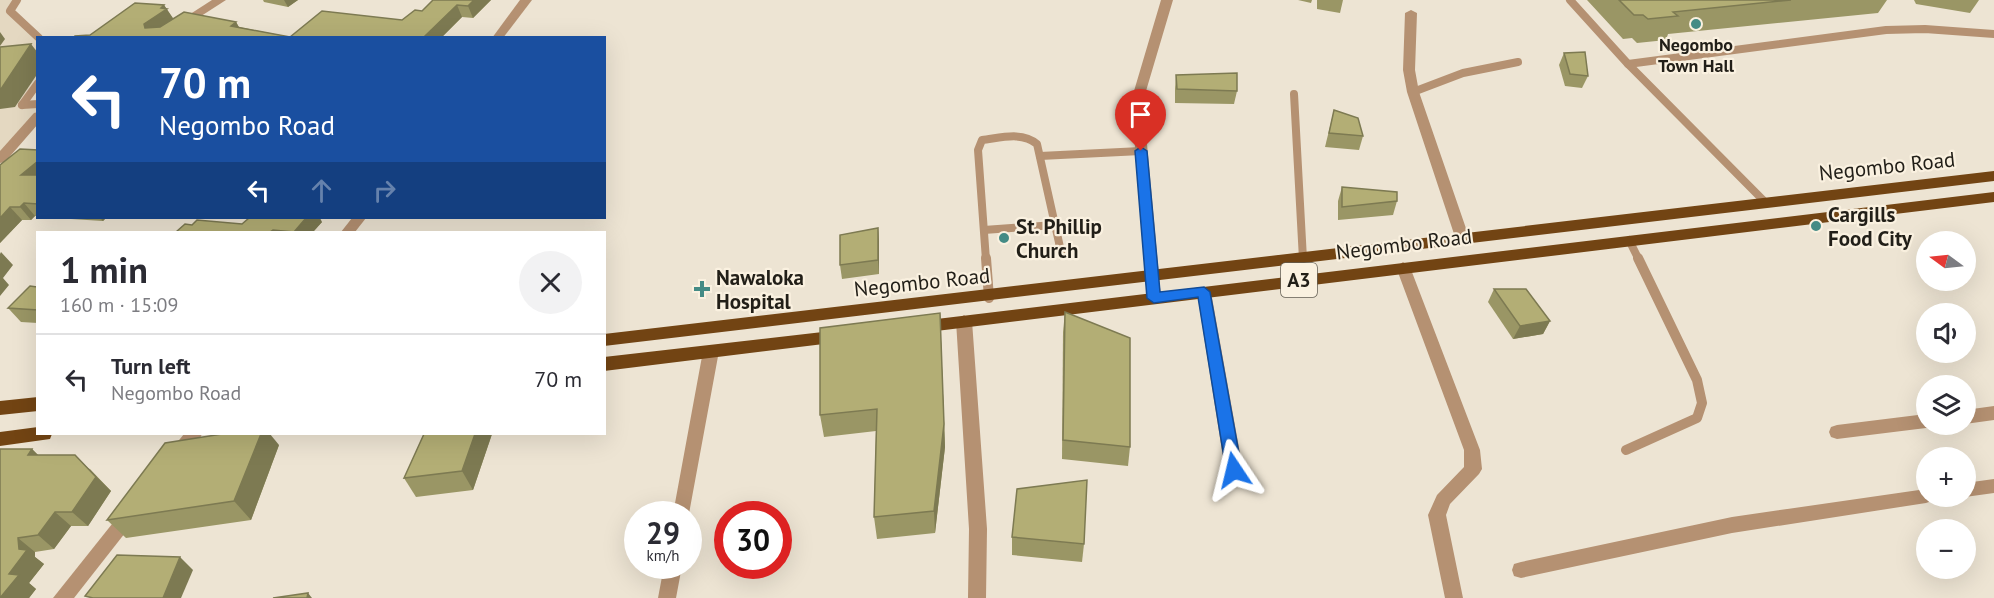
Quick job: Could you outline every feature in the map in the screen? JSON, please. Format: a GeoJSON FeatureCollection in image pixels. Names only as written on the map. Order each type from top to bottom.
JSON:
{"type":"FeatureCollection","features":[{"type":"Feature","properties":{"kind":"highway","name":"Negombo Road"},"geometry":{"type":"LineString","coordinates":[[606,340],[989,298],[1994,176]]}},
{"type":"Feature","properties":{"kind":"highway","name":"Negombo Road"},"geometry":{"type":"LineString","coordinates":[[907,328],[1994,197]]}},
{"type":"Feature","properties":{"kind":"highway"},"geometry":{"type":"LineString","coordinates":[[606,364],[861,334]]}},
{"type":"Feature","properties":{"kind":"highway"},"geometry":{"type":"LineString","coordinates":[[0,408],[36,404]]}},
{"type":"Feature","properties":{"kind":"highway"},"geometry":{"type":"LineString","coordinates":[[0,439],[36,435]]}},
{"type":"Feature","properties":{"kind":"street"},"geometry":{"type":"LineString","coordinates":[[161,36],[220,0]]}},
{"type":"Feature","properties":{"kind":"street"},"geometry":{"type":"LineString","coordinates":[[499,36],[526,0]]}},
{"type":"Feature","properties":{"kind":"street"},"geometry":{"type":"LineString","coordinates":[[1154,298],[1141,151],[1140,91],[1167,0]]}},
{"type":"Feature","properties":{"kind":"street"},"geometry":{"type":"LineString","coordinates":[[1411,13],[1409,70],[1413,92],[1463,240]]}},
{"type":"Feature","properties":{"kind":"street"},"geometry":{"type":"LineString","coordinates":[[0,159],[36,118]]}},
{"type":"Feature","properties":{"kind":"street"},"geometry":{"type":"LineString","coordinates":[[349,231],[358,219]]}},
{"type":"Feature","properties":{"kind":"street"},"geometry":{"type":"LineString","coordinates":[[1403,267],[1472,450],[1473,469],[1443,500],[1437,515],[1454,598]]}},
{"type":"Feature","properties":{"kind":"street"},"geometry":{"type":"LineString","coordinates":[[1204,292],[1234,470]]}},
{"type":"Feature","properties":{"kind":"street"},"geometry":{"type":"LineString","coordinates":[[964,321],[978,529],[978,598]]}},
{"type":"Feature","properties":{"kind":"street"},"geometry":{"type":"LineString","coordinates":[[684,501],[711,351]]}},
{"type":"Feature","properties":{"kind":"street"},"geometry":{"type":"LineString","coordinates":[[1976,415],[1994,413]]}},
{"type":"Feature","properties":{"kind":"street"},"geometry":{"type":"LineString","coordinates":[[1837,432],[1916,422]]}},
{"type":"Feature","properties":{"kind":"street"},"geometry":{"type":"LineString","coordinates":[[164,470],[193,435]]}},
{"type":"Feature","properties":{"kind":"street"},"geometry":{"type":"LineString","coordinates":[[1976,488],[1994,486]]}},
{"type":"Feature","properties":{"kind":"street"},"geometry":{"type":"LineString","coordinates":[[62,598],[142,497]]}},
{"type":"Feature","properties":{"kind":"street"},"geometry":{"type":"LineString","coordinates":[[1521,570],[1732,525],[1916,497]]}},
{"type":"Feature","properties":{"kind":"street"},"geometry":{"type":"LineString","coordinates":[[667,598],[671,579]]}},
{"type":"Feature","properties":{"kind":"lane"},"geometry":{"type":"LineString","coordinates":[[16,0],[10,11],[37,36]]}},
{"type":"Feature","properties":{"kind":"lane"},"geometry":{"type":"LineString","coordinates":[[1570,0],[1628,64],[1765,202]]}},
{"type":"Feature","properties":{"kind":"lane"},"geometry":{"type":"LineString","coordinates":[[1628,64],[1886,30],[1925,29],[1994,34]]}},
{"type":"Feature","properties":{"kind":"lane"},"geometry":{"type":"LineString","coordinates":[[1413,92],[1463,73],[1518,62]]}},
{"type":"Feature","properties":{"kind":"lane"},"geometry":{"type":"LineString","coordinates":[[36,86],[22,105],[36,104]]}},
{"type":"Feature","properties":{"kind":"lane"},"geometry":{"type":"LineString","coordinates":[[1294,94],[1303,259]]}},
{"type":"Feature","properties":{"kind":"lane"},"geometry":{"type":"LineString","coordinates":[[989,298],[978,143],[982,140],[1025,136],[1033,138],[1040,156],[1062,256]]}},
{"type":"Feature","properties":{"kind":"lane"},"geometry":{"type":"LineString","coordinates":[[1040,156],[1141,151]]}},
{"type":"Feature","properties":{"kind":"lane"},"geometry":{"type":"LineString","coordinates":[[984,230],[1055,225]]}},
{"type":"Feature","properties":{"kind":"lane"},"geometry":{"type":"LineString","coordinates":[[1626,450],[1697,418],[1702,403],[1697,380],[1629,240]]}},
{"type":"Feature","properties":{"kind":"shaded area"},"geometry":{"type":"Polygon","coordinates":[[[0,0],[17,0],[11,11],[36,36],[36,84],[22,105],[36,104],[36,117],[0,159],[0,0]]]}},
{"type":"Feature","properties":{"kind":"building"},"geometry":{"type":"Polygon","coordinates":[[[433,0],[474,0],[468,6],[457,5],[425,36],[291,36],[322,11],[402,20],[415,10],[422,11],[433,0]]]}},
{"type":"Feature","properties":{"kind":"building"},"geometry":{"type":"Polygon","coordinates":[[[1619,0],[1791,0],[1673,12],[1678,16],[1648,19],[1643,15],[1634,15],[1619,0]]]}},
{"type":"Feature","properties":{"kind":"building"},"geometry":{"type":"Polygon","coordinates":[[[135,3],[164,5],[161,8],[167,9],[144,24],[145,28],[160,27],[184,12],[236,22],[231,26],[285,36],[75,36],[90,35],[135,3]]]}},
{"type":"Feature","properties":{"kind":"building"},"geometry":{"type":"Polygon","coordinates":[[[31,44],[1,89],[0,89],[0,47],[31,44]]]}},
{"type":"Feature","properties":{"kind":"building"},"geometry":{"type":"Polygon","coordinates":[[[1585,52],[1588,76],[1570,74],[1564,53],[1585,52]]]}},
{"type":"Feature","properties":{"kind":"building"},"geometry":{"type":"Polygon","coordinates":[[[1237,73],[1237,91],[1177,89],[1176,75],[1237,73]]]}},
{"type":"Feature","properties":{"kind":"building"},"geometry":{"type":"Polygon","coordinates":[[[1334,110],[1358,118],[1363,136],[1329,133],[1334,110]]]}},
{"type":"Feature","properties":{"kind":"building"},"geometry":{"type":"Polygon","coordinates":[[[20,149],[36,150],[36,163],[21,175],[36,175],[36,204],[24,203],[20,207],[10,207],[0,218],[0,165],[20,149]]]}},
{"type":"Feature","properties":{"kind":"building"},"geometry":{"type":"Polygon","coordinates":[[[1342,187],[1397,192],[1397,201],[1342,207],[1342,187]]]}},
{"type":"Feature","properties":{"kind":"building"},"geometry":{"type":"Polygon","coordinates":[[[248,219],[305,219],[295,231],[177,231],[185,224],[192,225],[197,220],[242,224],[248,219]]]}},
{"type":"Feature","properties":{"kind":"building"},"geometry":{"type":"Polygon","coordinates":[[[878,228],[878,260],[840,265],[840,235],[878,228]]]}},
{"type":"Feature","properties":{"kind":"building"},"geometry":{"type":"Polygon","coordinates":[[[30,286],[36,287],[36,310],[8,308],[30,286]]]}},
{"type":"Feature","properties":{"kind":"building"},"geometry":{"type":"Polygon","coordinates":[[[1494,289],[1526,289],[1550,321],[1520,326],[1494,289]]]}},
{"type":"Feature","properties":{"kind":"building"},"geometry":{"type":"Polygon","coordinates":[[[1065,312],[1130,338],[1130,447],[1063,440],[1065,312]]]}},
{"type":"Feature","properties":{"kind":"building"},"geometry":{"type":"Polygon","coordinates":[[[940,313],[944,424],[934,511],[874,517],[877,409],[820,415],[820,328],[940,313]]]}},
{"type":"Feature","properties":{"kind":"building"},"geometry":{"type":"Polygon","coordinates":[[[216,435],[261,435],[234,501],[107,520],[165,443],[216,435]]]}},
{"type":"Feature","properties":{"kind":"building"},"geometry":{"type":"Polygon","coordinates":[[[424,435],[475,435],[462,471],[404,478],[424,435]]]}},
{"type":"Feature","properties":{"kind":"building"},"geometry":{"type":"Polygon","coordinates":[[[0,449],[32,449],[28,455],[75,455],[96,477],[72,512],[55,512],[38,535],[18,538],[19,549],[27,550],[9,574],[19,575],[0,598],[0,449]]]}},
{"type":"Feature","properties":{"kind":"building"},"geometry":{"type":"Polygon","coordinates":[[[1087,480],[1084,544],[1012,537],[1017,489],[1087,480]]]}},
{"type":"Feature","properties":{"kind":"building"},"geometry":{"type":"Polygon","coordinates":[[[117,555],[180,557],[163,598],[85,596],[117,555]]]}},
{"type":"Feature","properties":{"kind":"building"},"geometry":{"type":"Polygon","coordinates":[[[308,593],[307,598],[273,598],[308,593]]]}},
{"type":"Feature","properties":{"kind":"place","name":"Negombo Town Hall"},"geometry":{"type":"Point","coordinates":[1696,24]}},
{"type":"Feature","properties":{"kind":"place","name":"Cargills Food City"},"geometry":{"type":"Point","coordinates":[1816,226]}},
{"type":"Feature","properties":{"kind":"place","name":"St. Phillip Church"},"geometry":{"type":"Point","coordinates":[1004,238]}},
{"type":"Feature","properties":{"kind":"place","name":"Nawaloka Hospital"},"geometry":{"type":"Point","coordinates":[702,289]}},
{"type":"Feature","properties":{"kind":"route"},"geometry":{"type":"LineString","coordinates":[[1141,151],[1154,298],[1204,292],[1234,470]]}}]}
